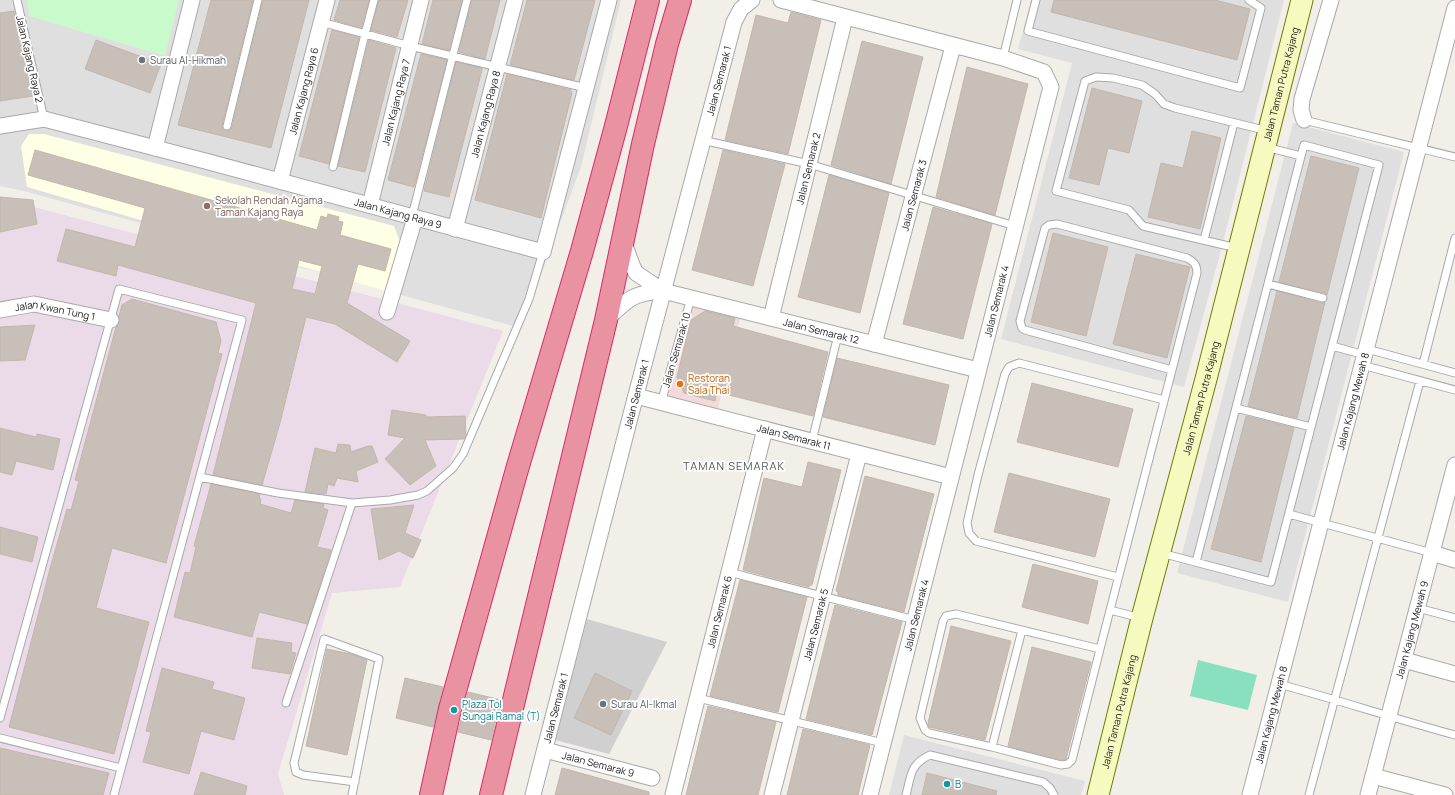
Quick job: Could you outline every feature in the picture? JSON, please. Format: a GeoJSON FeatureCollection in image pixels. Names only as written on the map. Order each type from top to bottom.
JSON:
{"type":"FeatureCollection","features":[{"type":"Feature","properties":{"kind":"highway"},"geometry":{"type":"LineString","coordinates":[[431,795],[450,709],[518,466],[580,258],[648,0]]}},
{"type":"Feature","properties":{"kind":"highway"},"geometry":{"type":"LineString","coordinates":[[491,795],[606,320],[667,44],[680,0]]}},
{"type":"Feature","properties":{"kind":"street"},"geometry":{"type":"LineString","coordinates":[[155,148],[192,0]]}},
{"type":"Feature","properties":{"kind":"street","name":"Jalan Kajang Raya 6"},"geometry":{"type":"LineString","coordinates":[[280,181],[327,0]]}},
{"type":"Feature","properties":{"kind":"street","name":"Jalan Kajang Raya 7"},"geometry":{"type":"LineString","coordinates":[[370,205],[421,0]]}},
{"type":"Feature","properties":{"kind":"street","name":"Jalan Kajang Raya 8"},"geometry":{"type":"LineString","coordinates":[[455,229],[515,0]]}},
{"type":"Feature","properties":{"kind":"street"},"geometry":{"type":"LineString","coordinates":[[543,252],[609,0]]}},
{"type":"Feature","properties":{"kind":"street","name":"Jalan Semarak 1"},"geometry":{"type":"LineString","coordinates":[[533,795],[702,140],[734,22],[741,9],[752,0]]}},
{"type":"Feature","properties":{"kind":"street","name":"Jalan Semarak 4"},"geometry":{"type":"LineString","coordinates":[[781,0],[845,18],[1003,58],[1044,72],[1051,88],[870,795]]}},
{"type":"Feature","properties":{"kind":"street","name":"Jalan Taman Putra Kajang"},"geometry":{"type":"LineString","coordinates":[[1098,795],[1142,618],[1302,0]]}},
{"type":"Feature","properties":{"kind":"street"},"geometry":{"type":"LineString","coordinates":[[1304,120],[1301,110],[1302,99],[1331,0]]}},
{"type":"Feature","properties":{"kind":"street","name":"Jalan Kajang Mewah 8"},"geometry":{"type":"LineString","coordinates":[[1250,795],[1455,8]]}},
{"type":"Feature","properties":{"kind":"street","name":"Jalan Semarak 2"},"geometry":{"type":"LineString","coordinates":[[771,318],[845,18]]}},
{"type":"Feature","properties":{"kind":"street","name":"Jalan Semarak 3"},"geometry":{"type":"LineString","coordinates":[[874,344],[953,46]]}},
{"type":"Feature","properties":{"kind":"street","name":"Jalan Kajang Raya 9"},"geometry":{"type":"LineString","coordinates":[[0,126],[44,119],[543,252]]}},
{"type":"Feature","properties":{"kind":"street"},"geometry":{"type":"LineString","coordinates":[[387,312],[414,217]]}},
{"type":"Feature","properties":{"kind":"street","name":"Jalan Semarak 12"},"geometry":{"type":"LineString","coordinates":[[623,240],[636,272],[663,291]]}},
{"type":"Feature","properties":{"kind":"street","name":"Jalan Semarak 12"},"geometry":{"type":"LineString","coordinates":[[606,320],[626,301],[642,293],[663,291],[978,370]]}},
{"type":"Feature","properties":{"kind":"street","name":"Jalan Kwan Tung 1"},"geometry":{"type":"LineString","coordinates":[[0,310],[34,304],[111,320]]}},
{"type":"Feature","properties":{"kind":"street","name":"Jalan Semarak 11"},"geometry":{"type":"LineString","coordinates":[[636,396],[951,477]]}},
{"type":"Feature","properties":{"kind":"street","name":"Jalan Semarak 6"},"geometry":{"type":"LineString","coordinates":[[674,795],[765,429]]}},
{"type":"Feature","properties":{"kind":"street","name":"Jalan Semarak 5"},"geometry":{"type":"LineString","coordinates":[[772,795],[859,454]]}},
{"type":"Feature","properties":{"kind":"street","name":"Jalan Kajang Mewah 9"},"geometry":{"type":"LineString","coordinates":[[1368,795],[1432,553],[1451,499],[1455,465]]}},
{"type":"Feature","properties":{"kind":"street"},"geometry":{"type":"LineString","coordinates":[[1432,553],[1455,560]]}},
{"type":"Feature","properties":{"kind":"street"},"geometry":{"type":"LineString","coordinates":[[1404,660],[1455,674]]}},
{"type":"Feature","properties":{"kind":"street","name":"Jalan Semarak 9"},"geometry":{"type":"LineString","coordinates":[[545,750],[652,778]]}},
{"type":"Feature","properties":{"kind":"street"},"geometry":{"type":"LineString","coordinates":[[1373,776],[1445,795]]}},
{"type":"Feature","properties":{"kind":"lane","name":"Jalan Kajang Raya 2"},"geometry":{"type":"LineString","coordinates":[[17,0],[44,119]]}},
{"type":"Feature","properties":{"kind":"lane"},"geometry":{"type":"LineString","coordinates":[[227,126],[258,0]]}},
{"type":"Feature","properties":{"kind":"lane"},"geometry":{"type":"LineString","coordinates":[[333,167],[374,0]]}},
{"type":"Feature","properties":{"kind":"lane"},"geometry":{"type":"LineString","coordinates":[[414,217],[452,56],[467,0]]}},
{"type":"Feature","properties":{"kind":"lane"},"geometry":{"type":"LineString","coordinates":[[1003,58],[1017,0]]}},
{"type":"Feature","properties":{"kind":"lane"},"geometry":{"type":"LineString","coordinates":[[1036,0],[1028,31],[1240,88],[1261,8],[1249,0]]}},
{"type":"Feature","properties":{"kind":"lane"},"geometry":{"type":"LineString","coordinates":[[321,22],[410,46],[586,88]]}},
{"type":"Feature","properties":{"kind":"lane"},"geometry":{"type":"LineString","coordinates":[[1239,248],[1144,226],[1129,210],[1056,191],[1085,82],[1096,77],[1113,78],[1142,86],[1154,94],[1164,104],[1234,123],[1301,156]]}},
{"type":"Feature","properties":{"kind":"lane"},"geometry":{"type":"LineString","coordinates":[[1304,120],[1455,156]]}},
{"type":"Feature","properties":{"kind":"lane"},"geometry":{"type":"LineString","coordinates":[[1204,240],[1234,123]]}},
{"type":"Feature","properties":{"kind":"lane"},"geometry":{"type":"LineString","coordinates":[[702,140],[809,164],[1015,226]]}},
{"type":"Feature","properties":{"kind":"lane"},"geometry":{"type":"LineString","coordinates":[[1160,553],[1271,582],[1379,164],[1304,145],[1196,562]]}},
{"type":"Feature","properties":{"kind":"lane"},"geometry":{"type":"LineString","coordinates":[[1100,649],[956,614],[946,616],[942,621],[920,718],[922,725],[929,733],[992,747],[1061,765],[1068,764],[1072,760],[1197,273],[1197,267],[1194,262],[1187,258],[1057,224],[1049,225],[1045,228],[1020,321],[1022,328],[1172,370]]}},
{"type":"Feature","properties":{"kind":"lane"},"geometry":{"type":"LineString","coordinates":[[1422,364],[1455,238]]}},
{"type":"Feature","properties":{"kind":"lane"},"geometry":{"type":"LineString","coordinates":[[200,477],[278,493],[352,503],[390,500],[418,495],[427,491],[453,468],[463,454],[529,299],[543,252]]}},
{"type":"Feature","properties":{"kind":"lane"},"geometry":{"type":"LineString","coordinates":[[1268,284],[1323,298]]}},
{"type":"Feature","properties":{"kind":"lane"},"geometry":{"type":"LineString","coordinates":[[0,718],[119,289],[242,320],[114,795]]}},
{"type":"Feature","properties":{"kind":"lane","name":"Jalan Semarak 10"},"geometry":{"type":"LineString","coordinates":[[661,403],[691,298]]}},
{"type":"Feature","properties":{"kind":"lane"},"geometry":{"type":"LineString","coordinates":[[812,441],[838,335]]}},
{"type":"Feature","properties":{"kind":"lane"},"geometry":{"type":"LineString","coordinates":[[1332,346],[1365,356],[1420,381],[1455,390]]}},
{"type":"Feature","properties":{"kind":"lane"},"geometry":{"type":"LineString","coordinates":[[1365,356],[1422,364],[1455,373]]}},
{"type":"Feature","properties":{"kind":"lane"},"geometry":{"type":"LineString","coordinates":[[1118,577],[976,541],[969,533],[967,523],[978,475],[1005,374],[1009,368],[1019,363],[1164,400]]}},
{"type":"Feature","properties":{"kind":"lane"},"geometry":{"type":"LineString","coordinates":[[1309,795],[1420,381]]}},
{"type":"Feature","properties":{"kind":"lane"},"geometry":{"type":"LineString","coordinates":[[1236,408],[1311,427]]}},
{"type":"Feature","properties":{"kind":"lane"},"geometry":{"type":"LineString","coordinates":[[286,703],[352,503]]}},
{"type":"Feature","properties":{"kind":"lane"},"geometry":{"type":"LineString","coordinates":[[1289,514],[1432,553]]}},
{"type":"Feature","properties":{"kind":"lane"},"geometry":{"type":"LineString","coordinates":[[729,572],[823,595],[915,620]]}},
{"type":"Feature","properties":{"kind":"lane"},"geometry":{"type":"LineString","coordinates":[[1418,608],[1455,618]]}},
{"type":"Feature","properties":{"kind":"lane"},"geometry":{"type":"LineString","coordinates":[[1110,610],[1142,618]]}},
{"type":"Feature","properties":{"kind":"lane"},"geometry":{"type":"LineString","coordinates":[[992,747],[1022,630]]}},
{"type":"Feature","properties":{"kind":"lane"},"geometry":{"type":"LineString","coordinates":[[352,795],[355,782],[380,659],[324,639],[294,763],[296,772],[303,776],[355,782]]}},
{"type":"Feature","properties":{"kind":"lane"},"geometry":{"type":"LineString","coordinates":[[1279,684],[1455,735]]}},
{"type":"Feature","properties":{"kind":"lane"},"geometry":{"type":"LineString","coordinates":[[698,698],[884,743]]}},
{"type":"Feature","properties":{"kind":"lane"},"geometry":{"type":"LineString","coordinates":[[0,738],[121,768]]}},
{"type":"Feature","properties":{"kind":"lane"},"geometry":{"type":"LineString","coordinates":[[906,795],[913,767],[930,755],[1043,782],[1050,788],[1054,795]]}},
{"type":"Feature","properties":{"kind":"shaded area"},"geometry":{"type":"Polygon","coordinates":[[[0,0],[621,0],[581,167],[521,328],[24,191],[0,186],[0,0]]]}},
{"type":"Feature","properties":{"kind":"shaded area"},"geometry":{"type":"Polygon","coordinates":[[[1031,0],[1284,0],[1220,254],[1184,387],[1001,339],[1072,63],[1018,49],[1031,0]]]}},
{"type":"Feature","properties":{"kind":"shaded area"},"geometry":{"type":"Polygon","coordinates":[[[1293,123],[1404,152],[1288,602],[1177,573],[1293,123]]]}},
{"type":"Feature","properties":{"kind":"shaded area","name":"Sekolah Rendah Agama Taman Kajang Raya"},"geometry":{"type":"Polygon","coordinates":[[[29,134],[44,134],[394,226],[401,244],[389,292],[27,187],[21,146],[29,134]]]}},
{"type":"Feature","properties":{"kind":"shaded area"},"geometry":{"type":"Polygon","coordinates":[[[0,198],[503,331],[400,587],[332,593],[278,774],[284,795],[0,795],[0,198]]]}},
{"type":"Feature","properties":{"kind":"shaded area"},"geometry":{"type":"Polygon","coordinates":[[[693,303],[741,315],[717,412],[666,399],[693,303]]]}},
{"type":"Feature","properties":{"kind":"shaded area"},"geometry":{"type":"Polygon","coordinates":[[[587,619],[667,642],[609,754],[555,740],[587,619]]]}},
{"type":"Feature","properties":{"kind":"shaded area"},"geometry":{"type":"Polygon","coordinates":[[[904,735],[1085,781],[1081,795],[889,795],[904,735]]]}},
{"type":"Feature","properties":{"kind":"green space"},"geometry":{"type":"Polygon","coordinates":[[[27,0],[179,0],[165,56],[29,16],[27,0]]]}},
{"type":"Feature","properties":{"kind":"green space"},"geometry":{"type":"Polygon","coordinates":[[[1198,660],[1257,675],[1248,710],[1190,696],[1198,660]]]}},
{"type":"Feature","properties":{"kind":"building"},"geometry":{"type":"Polygon","coordinates":[[[211,0],[253,0],[222,125],[223,129],[226,131],[230,130],[232,127],[263,0],[309,0],[271,148],[178,125],[211,0]]]}},
{"type":"Feature","properties":{"kind":"building"},"geometry":{"type":"Polygon","coordinates":[[[340,0],[369,0],[361,28],[334,20],[340,0]]]}},
{"type":"Feature","properties":{"kind":"building"},"geometry":{"type":"Polygon","coordinates":[[[379,0],[408,0],[397,37],[371,30],[379,0]]]}},
{"type":"Feature","properties":{"kind":"building"},"geometry":{"type":"Polygon","coordinates":[[[433,0],[462,0],[449,50],[422,44],[433,0]]]}},
{"type":"Feature","properties":{"kind":"building"},"geometry":{"type":"Polygon","coordinates":[[[472,0],[500,0],[485,59],[459,52],[472,0]]]}},
{"type":"Feature","properties":{"kind":"building"},"geometry":{"type":"Polygon","coordinates":[[[527,0],[595,0],[574,80],[510,65],[527,0]]]}},
{"type":"Feature","properties":{"kind":"building"},"geometry":{"type":"Polygon","coordinates":[[[1054,0],[1215,0],[1250,9],[1237,60],[1051,12],[1054,0]]]}},
{"type":"Feature","properties":{"kind":"building"},"geometry":{"type":"Polygon","coordinates":[[[14,11],[33,96],[0,101],[0,13],[14,11]]]}},
{"type":"Feature","properties":{"kind":"building"},"geometry":{"type":"Polygon","coordinates":[[[791,12],[821,20],[788,154],[725,140],[756,15],[788,23],[791,12]]]}},
{"type":"Feature","properties":{"kind":"building"},"geometry":{"type":"Polygon","coordinates":[[[332,30],[359,37],[329,164],[299,156],[332,30]]]}},
{"type":"Feature","properties":{"kind":"building"},"geometry":{"type":"Polygon","coordinates":[[[96,40],[161,64],[150,93],[85,69],[96,40]]]}},
{"type":"Feature","properties":{"kind":"building"},"geometry":{"type":"Polygon","coordinates":[[[369,40],[396,48],[365,172],[338,166],[369,40]]]}},
{"type":"Feature","properties":{"kind":"building"},"geometry":{"type":"Polygon","coordinates":[[[862,41],[923,57],[891,184],[831,165],[862,41]]]}},
{"type":"Feature","properties":{"kind":"building"},"geometry":{"type":"Polygon","coordinates":[[[421,54],[447,60],[414,187],[388,180],[421,54]]]}},
{"type":"Feature","properties":{"kind":"building"},"geometry":{"type":"Polygon","coordinates":[[[456,62],[482,68],[482,70],[449,197],[424,191],[456,62]]]}},
{"type":"Feature","properties":{"kind":"building"},"geometry":{"type":"Polygon","coordinates":[[[967,67],[1028,84],[995,215],[936,197],[967,67]]]}},
{"type":"Feature","properties":{"kind":"building"},"geometry":{"type":"Polygon","coordinates":[[[507,74],[571,90],[572,93],[541,218],[475,200],[507,74]]]}},
{"type":"Feature","properties":{"kind":"building"},"geometry":{"type":"Polygon","coordinates":[[[1092,88],[1142,101],[1129,153],[1108,148],[1099,185],[1069,178],[1092,88]]]}},
{"type":"Feature","properties":{"kind":"building"},"geometry":{"type":"Polygon","coordinates":[[[1192,131],[1221,138],[1200,229],[1148,217],[1161,163],[1183,168],[1192,131]]]}},
{"type":"Feature","properties":{"kind":"building"},"geometry":{"type":"Polygon","coordinates":[[[35,150],[317,230],[321,216],[327,218],[328,214],[339,217],[338,221],[343,222],[340,235],[391,249],[385,271],[358,264],[347,303],[410,341],[397,362],[335,324],[306,317],[280,423],[262,485],[213,475],[256,303],[118,265],[116,276],[57,261],[66,229],[135,247],[145,208],[28,175],[35,150]],[[299,260],[292,289],[315,294],[322,266],[299,260]]]}},
{"type":"Feature","properties":{"kind":"building"},"geometry":{"type":"Polygon","coordinates":[[[723,150],[785,164],[753,286],[692,270],[723,150]]]}},
{"type":"Feature","properties":{"kind":"building"},"geometry":{"type":"Polygon","coordinates":[[[1311,156],[1359,168],[1327,295],[1279,282],[1311,156]]]}},
{"type":"Feature","properties":{"kind":"building"},"geometry":{"type":"Polygon","coordinates":[[[829,175],[889,193],[860,313],[798,297],[829,175]]]}},
{"type":"Feature","properties":{"kind":"building"},"geometry":{"type":"Polygon","coordinates":[[[0,197],[33,200],[37,224],[0,232],[0,197]]]}},
{"type":"Feature","properties":{"kind":"building"},"geometry":{"type":"Polygon","coordinates":[[[933,207],[992,224],[963,339],[903,324],[933,207]]]}},
{"type":"Feature","properties":{"kind":"building"},"geometry":{"type":"Polygon","coordinates":[[[1053,233],[1108,247],[1086,336],[1031,322],[1053,233]]]}},
{"type":"Feature","properties":{"kind":"building"},"geometry":{"type":"Polygon","coordinates":[[[1136,254],[1190,267],[1167,358],[1113,344],[1136,254]]]}},
{"type":"Feature","properties":{"kind":"building"},"geometry":{"type":"Polygon","coordinates":[[[1277,291],[1322,303],[1325,302],[1297,418],[1248,406],[1277,291]]]}},
{"type":"Feature","properties":{"kind":"building"},"geometry":{"type":"Polygon","coordinates":[[[132,299],[216,322],[221,341],[218,353],[222,354],[166,563],[112,548],[96,608],[149,622],[114,754],[9,727],[51,565],[67,509],[71,510],[79,481],[75,480],[116,327],[120,322],[119,316],[122,305],[132,299]]]}},
{"type":"Feature","properties":{"kind":"building"},"geometry":{"type":"Polygon","coordinates":[[[705,311],[735,318],[733,326],[828,352],[813,416],[717,392],[715,401],[684,393],[677,377],[691,320],[705,311]]]}},
{"type":"Feature","properties":{"kind":"building"},"geometry":{"type":"Polygon","coordinates":[[[35,325],[25,360],[0,361],[0,327],[35,325]]]}},
{"type":"Feature","properties":{"kind":"building"},"geometry":{"type":"Polygon","coordinates":[[[837,358],[949,385],[935,445],[823,417],[837,358]]]}},
{"type":"Feature","properties":{"kind":"building"},"geometry":{"type":"Polygon","coordinates":[[[1032,383],[1133,409],[1118,467],[1017,442],[1032,383]]]}},
{"type":"Feature","properties":{"kind":"building"},"geometry":{"type":"Polygon","coordinates":[[[392,410],[426,415],[426,417],[465,416],[466,435],[464,439],[425,440],[436,466],[410,485],[385,459],[405,438],[388,435],[392,410]]]}},
{"type":"Feature","properties":{"kind":"building"},"geometry":{"type":"Polygon","coordinates":[[[1246,416],[1294,428],[1261,562],[1211,549],[1246,416]]]}},
{"type":"Feature","properties":{"kind":"building"},"geometry":{"type":"Polygon","coordinates":[[[0,428],[36,437],[37,434],[60,439],[53,470],[16,461],[12,475],[0,472],[0,428]]]}},
{"type":"Feature","properties":{"kind":"building"},"geometry":{"type":"Polygon","coordinates":[[[338,444],[350,445],[351,452],[372,446],[378,462],[356,471],[358,482],[337,478],[334,486],[328,484],[326,494],[305,492],[315,448],[336,453],[338,444]]]}},
{"type":"Feature","properties":{"kind":"building"},"geometry":{"type":"Polygon","coordinates":[[[808,462],[841,470],[812,585],[809,587],[743,570],[764,478],[802,487],[808,462]]]}},
{"type":"Feature","properties":{"kind":"building"},"geometry":{"type":"Polygon","coordinates":[[[1009,473],[1110,499],[1095,557],[994,532],[1009,473]]]}},
{"type":"Feature","properties":{"kind":"building"},"geometry":{"type":"Polygon","coordinates":[[[865,476],[934,494],[904,612],[838,595],[838,592],[836,591],[865,476]]]}},
{"type":"Feature","properties":{"kind":"building"},"geometry":{"type":"Polygon","coordinates":[[[211,484],[260,494],[260,504],[291,513],[295,500],[324,504],[323,508],[328,510],[317,547],[331,550],[307,624],[259,612],[252,637],[174,617],[185,572],[190,573],[196,547],[194,546],[211,484]]]}},
{"type":"Feature","properties":{"kind":"building"},"geometry":{"type":"Polygon","coordinates":[[[414,505],[405,533],[421,540],[413,558],[399,551],[379,560],[371,509],[414,505]]]}},
{"type":"Feature","properties":{"kind":"building"},"geometry":{"type":"Polygon","coordinates":[[[0,527],[38,537],[32,562],[0,554],[0,527]]]}},
{"type":"Feature","properties":{"kind":"building"},"geometry":{"type":"Polygon","coordinates":[[[1033,564],[1098,581],[1088,624],[1022,607],[1033,564]]]}},
{"type":"Feature","properties":{"kind":"building"},"geometry":{"type":"Polygon","coordinates":[[[740,580],[807,597],[778,712],[710,696],[740,580]]]}},
{"type":"Feature","properties":{"kind":"building"},"geometry":{"type":"Polygon","coordinates":[[[835,605],[902,622],[872,735],[806,719],[835,605]]]}},
{"type":"Feature","properties":{"kind":"building"},"geometry":{"type":"Polygon","coordinates":[[[951,626],[1011,641],[985,740],[929,727],[928,723],[951,626]]]}},
{"type":"Feature","properties":{"kind":"building"},"geometry":{"type":"Polygon","coordinates":[[[257,638],[292,643],[291,652],[296,653],[290,674],[252,668],[257,638]]]}},
{"type":"Feature","properties":{"kind":"building"},"geometry":{"type":"Polygon","coordinates":[[[1032,647],[1091,662],[1066,759],[1061,760],[1008,746],[1032,647]]]}},
{"type":"Feature","properties":{"kind":"building"},"geometry":{"type":"Polygon","coordinates":[[[327,649],[351,654],[367,660],[347,755],[306,746],[327,649]]]}},
{"type":"Feature","properties":{"kind":"building"},"geometry":{"type":"Polygon","coordinates":[[[162,668],[214,682],[212,689],[245,698],[234,740],[201,731],[189,774],[143,762],[151,732],[146,731],[162,668]]]}},
{"type":"Feature","properties":{"kind":"building","name":"Surau Al-Ikmal"},"geometry":{"type":"Polygon","coordinates":[[[595,673],[632,691],[611,735],[574,718],[595,673]]]}},
{"type":"Feature","properties":{"kind":"building"},"geometry":{"type":"Polygon","coordinates":[[[405,678],[443,687],[433,727],[396,718],[405,678]]]}},
{"type":"Feature","properties":{"kind":"building"},"geometry":{"type":"Polygon","coordinates":[[[468,692],[501,700],[491,740],[458,732],[468,692]]]}},
{"type":"Feature","properties":{"kind":"building"},"geometry":{"type":"Polygon","coordinates":[[[708,706],[776,722],[758,795],[686,795],[708,706]]]}},
{"type":"Feature","properties":{"kind":"building"},"geometry":{"type":"Polygon","coordinates":[[[803,729],[870,745],[858,795],[787,795],[803,729]]]}},
{"type":"Feature","properties":{"kind":"building"},"geometry":{"type":"Polygon","coordinates":[[[0,748],[109,773],[103,795],[0,795],[0,748]]]}},
{"type":"Feature","properties":{"kind":"building"},"geometry":{"type":"Polygon","coordinates":[[[562,768],[649,792],[649,795],[555,795],[562,768]]]}},
{"type":"Feature","properties":{"kind":"building"},"geometry":{"type":"Polygon","coordinates":[[[201,772],[247,786],[245,795],[194,795],[201,772]]]}},
{"type":"Feature","properties":{"kind":"building","name":"B"},"geometry":{"type":"Polygon","coordinates":[[[927,773],[997,791],[996,795],[922,795],[927,773]]]}},
{"type":"Feature","properties":{"kind":"place","name":"Surau Al-Hikmah"},"geometry":{"type":"Point","coordinates":[142,60]}},
{"type":"Feature","properties":{"kind":"place","name":"Sekolah Rendah Agama Taman Kajang Raya"},"geometry":{"type":"Point","coordinates":[207,206]}},
{"type":"Feature","properties":{"kind":"place","name":"Restoran Sala Thai"},"geometry":{"type":"Point","coordinates":[680,384]}},
{"type":"Feature","properties":{"kind":"place","name":"Surau Al-Ikmal"},"geometry":{"type":"Point","coordinates":[603,704]}},
{"type":"Feature","properties":{"kind":"place","name":"Plaza Tol Sungai Ramal (T)"},"geometry":{"type":"Point","coordinates":[454,710]}},
{"type":"Feature","properties":{"kind":"place","name":"B"},"geometry":{"type":"Point","coordinates":[947,784]}},
{"type":"Feature","properties":{"kind":"district","name":"TAMAN SEMARAK"},"geometry":{"type":"Point","coordinates":[734,466]}}]}
